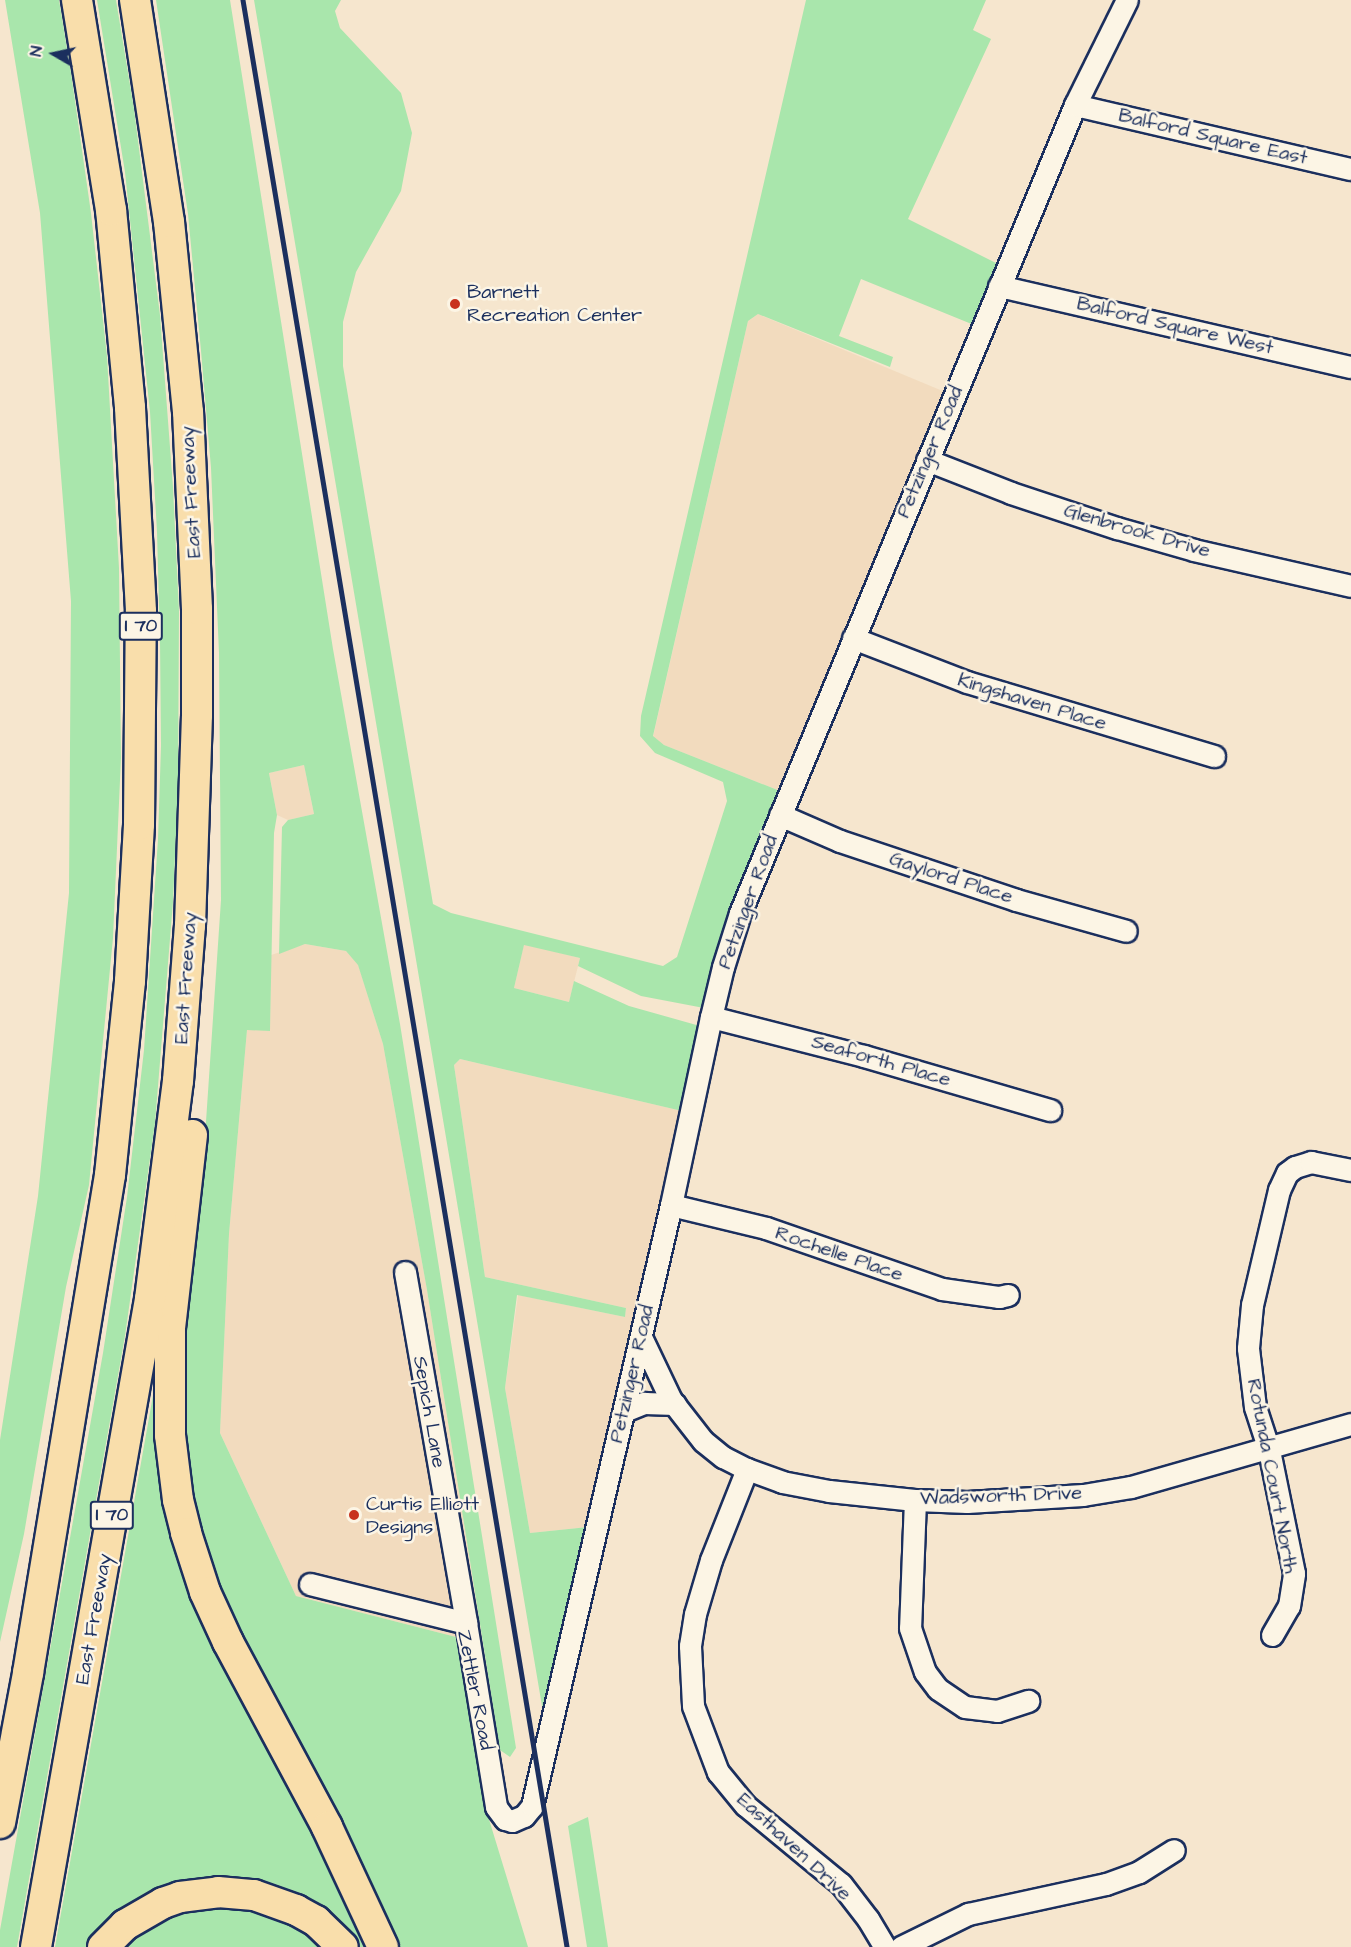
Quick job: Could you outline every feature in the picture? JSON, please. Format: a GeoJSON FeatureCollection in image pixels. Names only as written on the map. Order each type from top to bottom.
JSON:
{"type":"FeatureCollection","features":[{"type":"Feature","properties":{"kind":"highway","name":"I 70"},"geometry":{"type":"LineString","coordinates":[[0,1823],[28,1673],[110,1174],[130,981],[139,825],[141,611],[130,407],[111,210],[77,0]]}},
{"type":"Feature","properties":{"kind":"highway","name":"East Freeway"},"geometry":{"type":"LineString","coordinates":[[36,1947],[150,1299],[178,1081],[196,812],[197,633],[188,412],[169,222],[135,0]]}},
{"type":"Feature","properties":{"kind":"highway"},"geometry":{"type":"LineString","coordinates":[[178,1081],[193,1119],[170,1329],[169,1403],[173,1466],[186,1533],[205,1592],[228,1642],[327,1827],[383,1947]]}},
{"type":"Feature","properties":{"kind":"highway"},"geometry":{"type":"LineString","coordinates":[[0,1711],[28,1673]]}},
{"type":"Feature","properties":{"kind":"highway"},"geometry":{"type":"LineString","coordinates":[[103,1947],[125,1925],[163,1903],[180,1897],[218,1892],[254,1895],[296,1910],[316,1921],[343,1947]]}},
{"type":"Feature","properties":{"kind":"street","name":"Petzinger Road"},"geometry":{"type":"LineString","coordinates":[[496,1807],[505,1819],[512,1821],[524,1816],[532,1806],[671,1205],[711,1017],[723,967],[741,913],[1075,105],[1126,0]]}},
{"type":"Feature","properties":{"kind":"street","name":"Balford Square East"},"geometry":{"type":"LineString","coordinates":[[1075,105],[1351,169]]}},
{"type":"Feature","properties":{"kind":"street","name":"Balford Square West"},"geometry":{"type":"LineString","coordinates":[[999,286],[1351,367]]}},
{"type":"Feature","properties":{"kind":"street","name":"Glenbrook Drive"},"geometry":{"type":"LineString","coordinates":[[927,460],[1011,493],[1117,528],[1194,550],[1351,586]]}},
{"type":"Feature","properties":{"kind":"street","name":"Kingshaven Place"},"geometry":{"type":"LineString","coordinates":[[853,638],[967,682],[1214,756]]}},
{"type":"Feature","properties":{"kind":"street","name":"Gaylord Place"},"geometry":{"type":"LineString","coordinates":[[780,815],[851,844],[1016,900],[1126,931]]}},
{"type":"Feature","properties":{"kind":"street","name":"Seaforth Place"},"geometry":{"type":"LineString","coordinates":[[711,1017],[864,1056],[1050,1110]]}},
{"type":"Feature","properties":{"kind":"street","name":"Rotunda Court North"},"geometry":{"type":"LineString","coordinates":[[1272,1635],[1289,1606],[1294,1573],[1269,1450],[1254,1397],[1248,1348],[1252,1305],[1282,1181],[1295,1167],[1319,1163],[1351,1170]]}},
{"type":"Feature","properties":{"kind":"street","name":"Rochelle Place"},"geometry":{"type":"LineString","coordinates":[[671,1205],[766,1228],[942,1289],[999,1297],[1008,1295]]}},
{"type":"Feature","properties":{"kind":"street","name":"Sepich Lane"},"geometry":{"type":"LineString","coordinates":[[405,1272],[466,1623]]}},
{"type":"Feature","properties":{"kind":"street","name":"Wadsworth Drive"},"geometry":{"type":"LineString","coordinates":[[640,1337],[675,1404],[703,1441],[723,1457],[747,1469],[782,1482],[829,1491],[915,1500],[967,1502],[1083,1495],[1131,1487],[1269,1450],[1351,1424]]}},
{"type":"Feature","properties":{"kind":"street"},"geometry":{"type":"LineString","coordinates":[[624,1411],[644,1403],[675,1404]]}},
{"type":"Feature","properties":{"kind":"street","name":"Easthaven Drive"},"geometry":{"type":"LineString","coordinates":[[747,1469],[711,1560],[695,1614],[690,1646],[693,1706],[718,1772],[745,1805],[841,1884],[868,1919],[885,1947]]}},
{"type":"Feature","properties":{"kind":"street"},"geometry":{"type":"LineString","coordinates":[[915,1500],[910,1628],[925,1672],[938,1689],[965,1707],[997,1711],[1028,1701]]}},
{"type":"Feature","properties":{"kind":"street","name":"Zettler Road"},"geometry":{"type":"LineString","coordinates":[[310,1584],[466,1623],[496,1807]]}},
{"type":"Feature","properties":{"kind":"street"},"geometry":{"type":"LineString","coordinates":[[901,1947],[968,1914],[1071,1893],[1117,1880],[1139,1872],[1174,1850]]}},
{"type":"Feature","properties":{"kind":"shaded area"},"geometry":{"type":"Polygon","coordinates":[[[758,314],[945,392],[780,791],[664,745],[653,737],[748,321],[758,314]]]}},
{"type":"Feature","properties":{"kind":"shaded area"},"geometry":{"type":"Polygon","coordinates":[[[304,765],[314,814],[288,820],[277,815],[269,773],[304,765]]]}},
{"type":"Feature","properties":{"kind":"shaded area"},"geometry":{"type":"Polygon","coordinates":[[[305,944],[346,951],[358,964],[383,1044],[427,1290],[482,1637],[460,1638],[296,1596],[220,1433],[229,1234],[247,1030],[270,1030],[271,955],[305,944]]]}},
{"type":"Feature","properties":{"kind":"shaded area"},"geometry":{"type":"Polygon","coordinates":[[[524,944],[580,958],[569,1002],[514,988],[524,944]]]}},
{"type":"Feature","properties":{"kind":"shaded area"},"geometry":{"type":"Polygon","coordinates":[[[460,1059],[682,1111],[588,1527],[530,1533],[505,1388],[518,1295],[625,1317],[626,1308],[485,1277],[454,1065],[460,1059]]]}},
{"type":"Feature","properties":{"kind":"green space"},"geometry":{"type":"Polygon","coordinates":[[[5,0],[59,0],[71,73],[91,213],[107,356],[119,568],[121,758],[113,938],[89,1185],[66,1287],[24,1534],[0,1642],[0,1440],[38,1196],[69,893],[71,601],[40,213],[5,0]]]}},
{"type":"Feature","properties":{"kind":"green space"},"geometry":{"type":"Polygon","coordinates":[[[97,0],[116,0],[134,109],[160,315],[173,487],[179,611],[178,787],[173,902],[155,1123],[125,1336],[17,1947],[0,1947],[0,1930],[103,1353],[127,1197],[144,1050],[158,839],[161,746],[160,641],[150,412],[125,172],[97,0]]]}},
{"type":"Feature","properties":{"kind":"green space"},"geometry":{"type":"Polygon","coordinates":[[[156,0],[230,0],[333,649],[400,1024],[516,1748],[510,1757],[500,1750],[427,1290],[383,1044],[358,965],[346,951],[305,944],[279,954],[282,827],[288,820],[314,814],[304,765],[269,773],[277,815],[274,833],[270,1031],[247,1030],[229,1234],[220,1433],[296,1596],[460,1638],[484,1803],[528,1947],[395,1947],[272,1711],[208,1562],[195,1523],[181,1429],[183,1334],[204,1151],[221,900],[219,653],[211,468],[188,214],[156,0]]]}},
{"type":"Feature","properties":{"kind":"green space"},"geometry":{"type":"Polygon","coordinates":[[[254,0],[341,0],[335,11],[340,28],[401,93],[412,133],[401,191],[356,272],[343,322],[343,366],[433,904],[451,913],[663,966],[677,957],[727,801],[723,782],[655,753],[640,736],[641,716],[806,0],[986,0],[973,30],[991,39],[908,219],[1000,265],[974,325],[861,279],[839,336],[893,357],[890,367],[758,314],[748,321],[653,736],[664,745],[780,791],[704,1008],[641,996],[578,966],[580,958],[524,945],[514,988],[569,1002],[574,981],[629,1006],[700,1026],[682,1111],[460,1059],[454,1065],[485,1277],[626,1308],[625,1317],[517,1295],[505,1388],[530,1533],[588,1527],[544,1718],[254,0]]]}},
{"type":"Feature","properties":{"kind":"green space"},"geometry":{"type":"Polygon","coordinates":[[[155,1384],[165,1481],[372,1947],[351,1947],[247,1885],[90,1947],[55,1947],[155,1384]]]}},
{"type":"Feature","properties":{"kind":"green space"},"geometry":{"type":"Polygon","coordinates":[[[588,1817],[608,1947],[587,1947],[568,1826],[588,1817]]]}},
{"type":"Feature","properties":{"kind":"green space"},"geometry":{"type":"Polygon","coordinates":[[[234,1903],[305,1928],[325,1947],[118,1947],[178,1909],[234,1903]]]}},
{"type":"Feature","properties":{"kind":"railway"},"geometry":{"type":"LineString","coordinates":[[243,0],[567,1947]]}},
{"type":"Feature","properties":{"kind":"place","name":"Barnett Recreation Center"},"geometry":{"type":"Point","coordinates":[455,304]}},
{"type":"Feature","properties":{"kind":"place","name":"Curtis Elliott Designs"},"geometry":{"type":"Point","coordinates":[354,1515]}}]}
